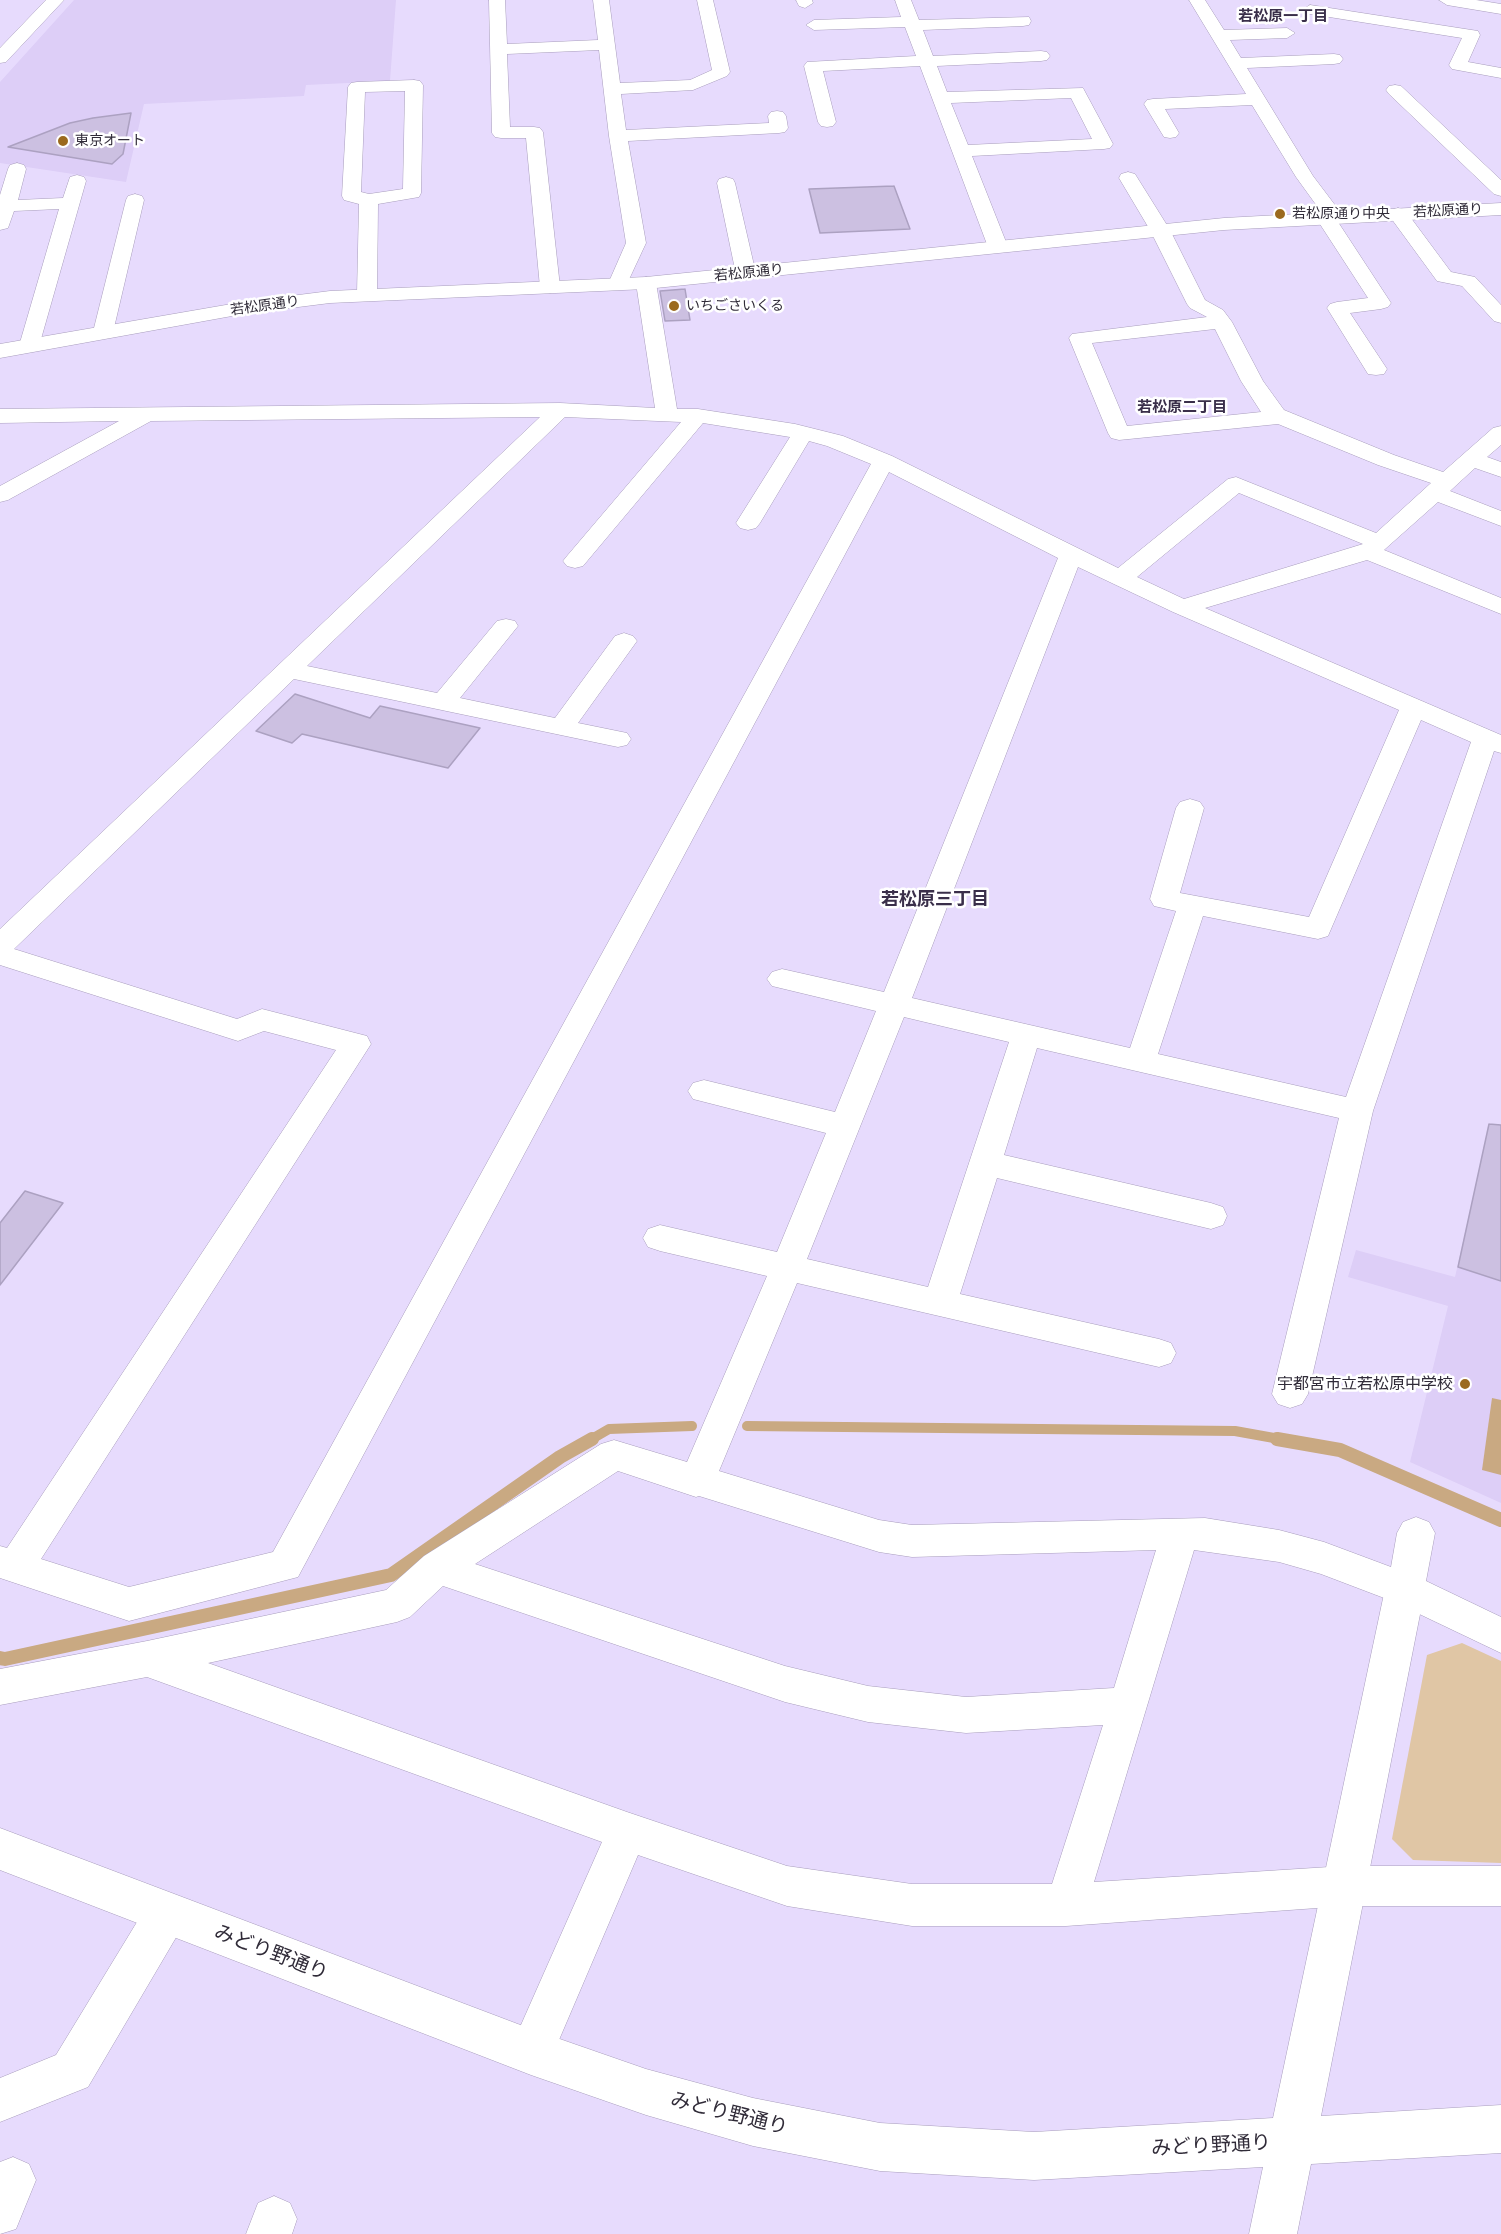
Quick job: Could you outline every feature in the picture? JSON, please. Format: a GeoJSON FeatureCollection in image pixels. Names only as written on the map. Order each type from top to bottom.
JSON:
{"type":"FeatureCollection","features":[{"type":"Feature","properties":{"kind":"main road"},"geometry":{"type":"LineString","coordinates":[[0,57],[55,0]]}},
{"type":"Feature","properties":{"kind":"main road","name":"若松原通り"},"geometry":{"type":"LineString","coordinates":[[0,351],[243,308],[367,294],[646,283],[1160,230],[1330,217],[1501,209]]}},
{"type":"Feature","properties":{"kind":"main road"},"geometry":{"type":"LineString","coordinates":[[1273,2234],[1405,1589]]}},
{"type":"Feature","properties":{"kind":"main road","name":"みどり野通り"},"geometry":{"type":"LineString","coordinates":[[0,1849],[531,2052],[646,2092],[753,2122],[880,2147],[1034,2156],[1501,2129]]}},
{"type":"Feature","properties":{"kind":"street"},"geometry":{"type":"LineString","coordinates":[[497,0],[501,133],[534,132],[550,287]]}},
{"type":"Feature","properties":{"kind":"street"},"geometry":{"type":"LineString","coordinates":[[602,0],[618,136],[636,243],[618,284]]}},
{"type":"Feature","properties":{"kind":"street"},"geometry":{"type":"LineString","coordinates":[[612,89],[693,85],[721,72],[705,0]]}},
{"type":"Feature","properties":{"kind":"street"},"geometry":{"type":"LineString","coordinates":[[903,0],[998,247]]}},
{"type":"Feature","properties":{"kind":"street"},"geometry":{"type":"LineString","coordinates":[[1197,0],[1381,303],[1337,308],[1376,369]]}},
{"type":"Feature","properties":{"kind":"street"},"geometry":{"type":"LineString","coordinates":[[1447,0],[1501,9]]}},
{"type":"Feature","properties":{"kind":"street"},"geometry":{"type":"LineString","coordinates":[[1310,10],[1472,35],[1458,65],[1501,73]]}},
{"type":"Feature","properties":{"kind":"street"},"geometry":{"type":"LineString","coordinates":[[814,25],[1023,21]]}},
{"type":"Feature","properties":{"kind":"street"},"geometry":{"type":"LineString","coordinates":[[1219,35],[1287,33]]}},
{"type":"Feature","properties":{"kind":"street"},"geometry":{"type":"LineString","coordinates":[[499,49],[607,45]]}},
{"type":"Feature","properties":{"kind":"street"},"geometry":{"type":"LineString","coordinates":[[827,122],[813,66],[1041,56]]}},
{"type":"Feature","properties":{"kind":"street"},"geometry":{"type":"LineString","coordinates":[[1237,63],[1334,59]]}},
{"type":"Feature","properties":{"kind":"street"},"geometry":{"type":"LineString","coordinates":[[414,85],[412,193],[369,200],[351,196],[357,87],[414,85]]}},
{"type":"Feature","properties":{"kind":"street"},"geometry":{"type":"LineString","coordinates":[[1395,90],[1501,190]]}},
{"type":"Feature","properties":{"kind":"street"},"geometry":{"type":"LineString","coordinates":[[940,98],[1077,92],[1104,144],[961,151]]}},
{"type":"Feature","properties":{"kind":"street"},"geometry":{"type":"LineString","coordinates":[[1170,134],[1153,104],[1259,99]]}},
{"type":"Feature","properties":{"kind":"street"},"geometry":{"type":"LineString","coordinates":[[618,136],[779,128],[777,116]]}},
{"type":"Feature","properties":{"kind":"street"},"geometry":{"type":"LineString","coordinates":[[0,227],[17,169]]}},
{"type":"Feature","properties":{"kind":"street"},"geometry":{"type":"LineString","coordinates":[[1128,178],[1160,230],[1197,304],[1216,314],[1222,322],[1251,381],[1270,410],[1281,417],[1386,460],[1501,519]]}},
{"type":"Feature","properties":{"kind":"street"},"geometry":{"type":"LineString","coordinates":[[29,346],[77,181]]}},
{"type":"Feature","properties":{"kind":"street"},"geometry":{"type":"LineString","coordinates":[[726,183],[746,274]]}},
{"type":"Feature","properties":{"kind":"street"},"geometry":{"type":"LineString","coordinates":[[103,332],[135,200]]}},
{"type":"Feature","properties":{"kind":"street"},"geometry":{"type":"LineString","coordinates":[[367,294],[369,200]]}},
{"type":"Feature","properties":{"kind":"street"},"geometry":{"type":"LineString","coordinates":[[6,206],[70,203]]}},
{"type":"Feature","properties":{"kind":"street"},"geometry":{"type":"LineString","coordinates":[[1398,214],[1444,277],[1467,282],[1501,318]]}},
{"type":"Feature","properties":{"kind":"street"},"geometry":{"type":"LineString","coordinates":[[646,283],[668,414]]}},
{"type":"Feature","properties":{"kind":"street"},"geometry":{"type":"LineString","coordinates":[[1222,322],[1079,338],[1119,433],[1281,417]]}},
{"type":"Feature","properties":{"kind":"street"},"geometry":{"type":"LineString","coordinates":[[0,946],[560,410]]}},
{"type":"Feature","properties":{"kind":"street"},"geometry":{"type":"LineString","coordinates":[[0,416],[560,410],[668,414],[744,422],[803,433],[835,441],[884,461],[1071,555],[1182,607],[1493,741],[1357,1111],[1290,1394]]}},
{"type":"Feature","properties":{"kind":"street"},"geometry":{"type":"LineString","coordinates":[[0,495],[146,415]]}},
{"type":"Feature","properties":{"kind":"street"},"geometry":{"type":"LineString","coordinates":[[575,561],[698,417]]}},
{"type":"Feature","properties":{"kind":"street"},"geometry":{"type":"LineString","coordinates":[[748,523],[803,433]]}},
{"type":"Feature","properties":{"kind":"street"},"geometry":{"type":"LineString","coordinates":[[1182,607],[1373,547],[1501,433]]}},
{"type":"Feature","properties":{"kind":"street"},"geometry":{"type":"LineString","coordinates":[[1471,459],[1501,470]]}},
{"type":"Feature","properties":{"kind":"street"},"geometry":{"type":"LineString","coordinates":[[0,955],[238,1029],[262,1020],[356,1044],[7,1565],[129,1604],[285,1564],[884,461]]}},
{"type":"Feature","properties":{"kind":"street"},"geometry":{"type":"LineString","coordinates":[[1121,578],[1236,484],[1501,607]]}},
{"type":"Feature","properties":{"kind":"street"},"geometry":{"type":"LineString","coordinates":[[696,1482],[787,1268],[894,1005],[1071,555]]}},
{"type":"Feature","properties":{"kind":"street"},"geometry":{"type":"LineString","coordinates":[[443,702],[506,626]]}},
{"type":"Feature","properties":{"kind":"street"},"geometry":{"type":"LineString","coordinates":[[562,727],[624,641]]}},
{"type":"Feature","properties":{"kind":"street"},"geometry":{"type":"LineString","coordinates":[[288,670],[618,739]]}},
{"type":"Feature","properties":{"kind":"street"},"geometry":{"type":"LineString","coordinates":[[1190,808],[1164,899],[1318,929],[1413,707]]}},
{"type":"Feature","properties":{"kind":"street"},"geometry":{"type":"LineString","coordinates":[[1140,1063],[1192,905]]}},
{"type":"Feature","properties":{"kind":"street"},"geometry":{"type":"LineString","coordinates":[[782,979],[1357,1111]]}},
{"type":"Feature","properties":{"kind":"street"},"geometry":{"type":"LineString","coordinates":[[940,1303],[1026,1036]]}},
{"type":"Feature","properties":{"kind":"street"},"geometry":{"type":"LineString","coordinates":[[704,1091],[843,1126]]}},
{"type":"Feature","properties":{"kind":"street"},"geometry":{"type":"LineString","coordinates":[[986,1163],[1211,1216]]}},
{"type":"Feature","properties":{"kind":"street"},"geometry":{"type":"LineString","coordinates":[[660,1238],[1159,1353]]}},
{"type":"Feature","properties":{"kind":"street"},"geometry":{"type":"LineString","coordinates":[[0,1688],[397,1605],[438,1568],[614,1455],[696,1482],[879,1536],[912,1541],[1180,1533],[1205,1534],[1279,1546],[1324,1558],[1405,1589],[1501,1636]]}},
{"type":"Feature","properties":{"kind":"street"},"geometry":{"type":"LineString","coordinates":[[1066,1905],[1180,1533]]}},
{"type":"Feature","properties":{"kind":"street"},"geometry":{"type":"LineString","coordinates":[[1405,1589],[1416,1533]]}},
{"type":"Feature","properties":{"kind":"street"},"geometry":{"type":"LineString","coordinates":[[438,1568],[785,1684],[868,1704],[966,1715],[1129,1705]]}},
{"type":"Feature","properties":{"kind":"street"},"geometry":{"type":"LineString","coordinates":[[147,1659],[627,1832],[787,1886],[912,1905],[1066,1905],[1345,1886],[1501,1886]]}},
{"type":"Feature","properties":{"kind":"street"},"geometry":{"type":"LineString","coordinates":[[531,2052],[627,1832]]}},
{"type":"Feature","properties":{"kind":"street"},"geometry":{"type":"LineString","coordinates":[[0,2100],[72,2071],[166,1914]]}},
{"type":"Feature","properties":{"kind":"shaded area"},"geometry":{"type":"Polygon","coordinates":[[[74,0],[396,0],[390,81],[306,85],[304,96],[144,104],[126,182],[0,163],[0,82],[74,0]]]}},
{"type":"Feature","properties":{"kind":"shaded area","name":"宇都宮市立若松原中学校"},"geometry":{"type":"Polygon","coordinates":[[[1482,1157],[1501,1163],[1501,1503],[1410,1462],[1448,1306],[1348,1277],[1356,1250],[1455,1277],[1482,1157]]]}},
{"type":"Feature","properties":{"kind":"shaded area"},"geometry":{"type":"Polygon","coordinates":[[[1492,1398],[1501,1400],[1501,1475],[1482,1470],[1492,1398]]]}},
{"type":"Feature","properties":{"kind":"shaded area"},"geometry":{"type":"Polygon","coordinates":[[[1462,1643],[1501,1661],[1501,1863],[1413,1860],[1392,1839],[1427,1655],[1462,1643]]]}},
{"type":"Feature","properties":{"kind":"building","name":"東京オート"},"geometry":{"type":"Polygon","coordinates":[[[131,113],[123,154],[112,164],[8,147],[70,123],[131,113]]]}},
{"type":"Feature","properties":{"kind":"building"},"geometry":{"type":"Polygon","coordinates":[[[894,186],[910,229],[820,233],[809,189],[894,186]]]}},
{"type":"Feature","properties":{"kind":"building","name":"いちごさいくる"},"geometry":{"type":"Polygon","coordinates":[[[685,289],[690,320],[665,321],[660,291],[685,289]]]}},
{"type":"Feature","properties":{"kind":"building"},"geometry":{"type":"Polygon","coordinates":[[[295,694],[370,718],[380,706],[480,728],[448,768],[302,734],[292,743],[256,731],[295,694]]]}},
{"type":"Feature","properties":{"kind":"building"},"geometry":{"type":"Polygon","coordinates":[[[1489,1124],[1501,1125],[1501,1281],[1458,1267],[1489,1124]]]}},
{"type":"Feature","properties":{"kind":"building"},"geometry":{"type":"Polygon","coordinates":[[[25,1191],[63,1203],[0,1285],[0,1223],[25,1191]]]}},
{"type":"Feature","properties":{"kind":"waterway"},"geometry":{"type":"LineString","coordinates":[[590,1440],[609,1429],[692,1426]]}},
{"type":"Feature","properties":{"kind":"waterway"},"geometry":{"type":"LineString","coordinates":[[747,1426],[1235,1431],[1285,1440]]}},
{"type":"Feature","properties":{"kind":"waterway"},"geometry":{"type":"LineString","coordinates":[[0,1658],[5,1659],[391,1575],[560,1457],[592,1439]]}},
{"type":"Feature","properties":{"kind":"waterway"},"geometry":{"type":"LineString","coordinates":[[1277,1439],[1340,1450],[1501,1520]]}},
{"type":"Feature","properties":{"kind":"place","name":"東京オート"},"geometry":{"type":"Point","coordinates":[63,141]}},
{"type":"Feature","properties":{"kind":"place","name":"若松原通り中央"},"geometry":{"type":"Point","coordinates":[1280,214]}},
{"type":"Feature","properties":{"kind":"place","name":"いちごさいくる"},"geometry":{"type":"Point","coordinates":[674,306]}},
{"type":"Feature","properties":{"kind":"place","name":"宇都宮市立若松原中学校"},"geometry":{"type":"Point","coordinates":[1465,1384]}},
{"type":"Feature","properties":{"kind":"district","name":"若松原一丁目"},"geometry":{"type":"Point","coordinates":[1283,17]}},
{"type":"Feature","properties":{"kind":"district","name":"若松原二丁目"},"geometry":{"type":"Point","coordinates":[1182,408]}},
{"type":"Feature","properties":{"kind":"district","name":"若松原三丁目"},"geometry":{"type":"Point","coordinates":[935,900]}}]}
